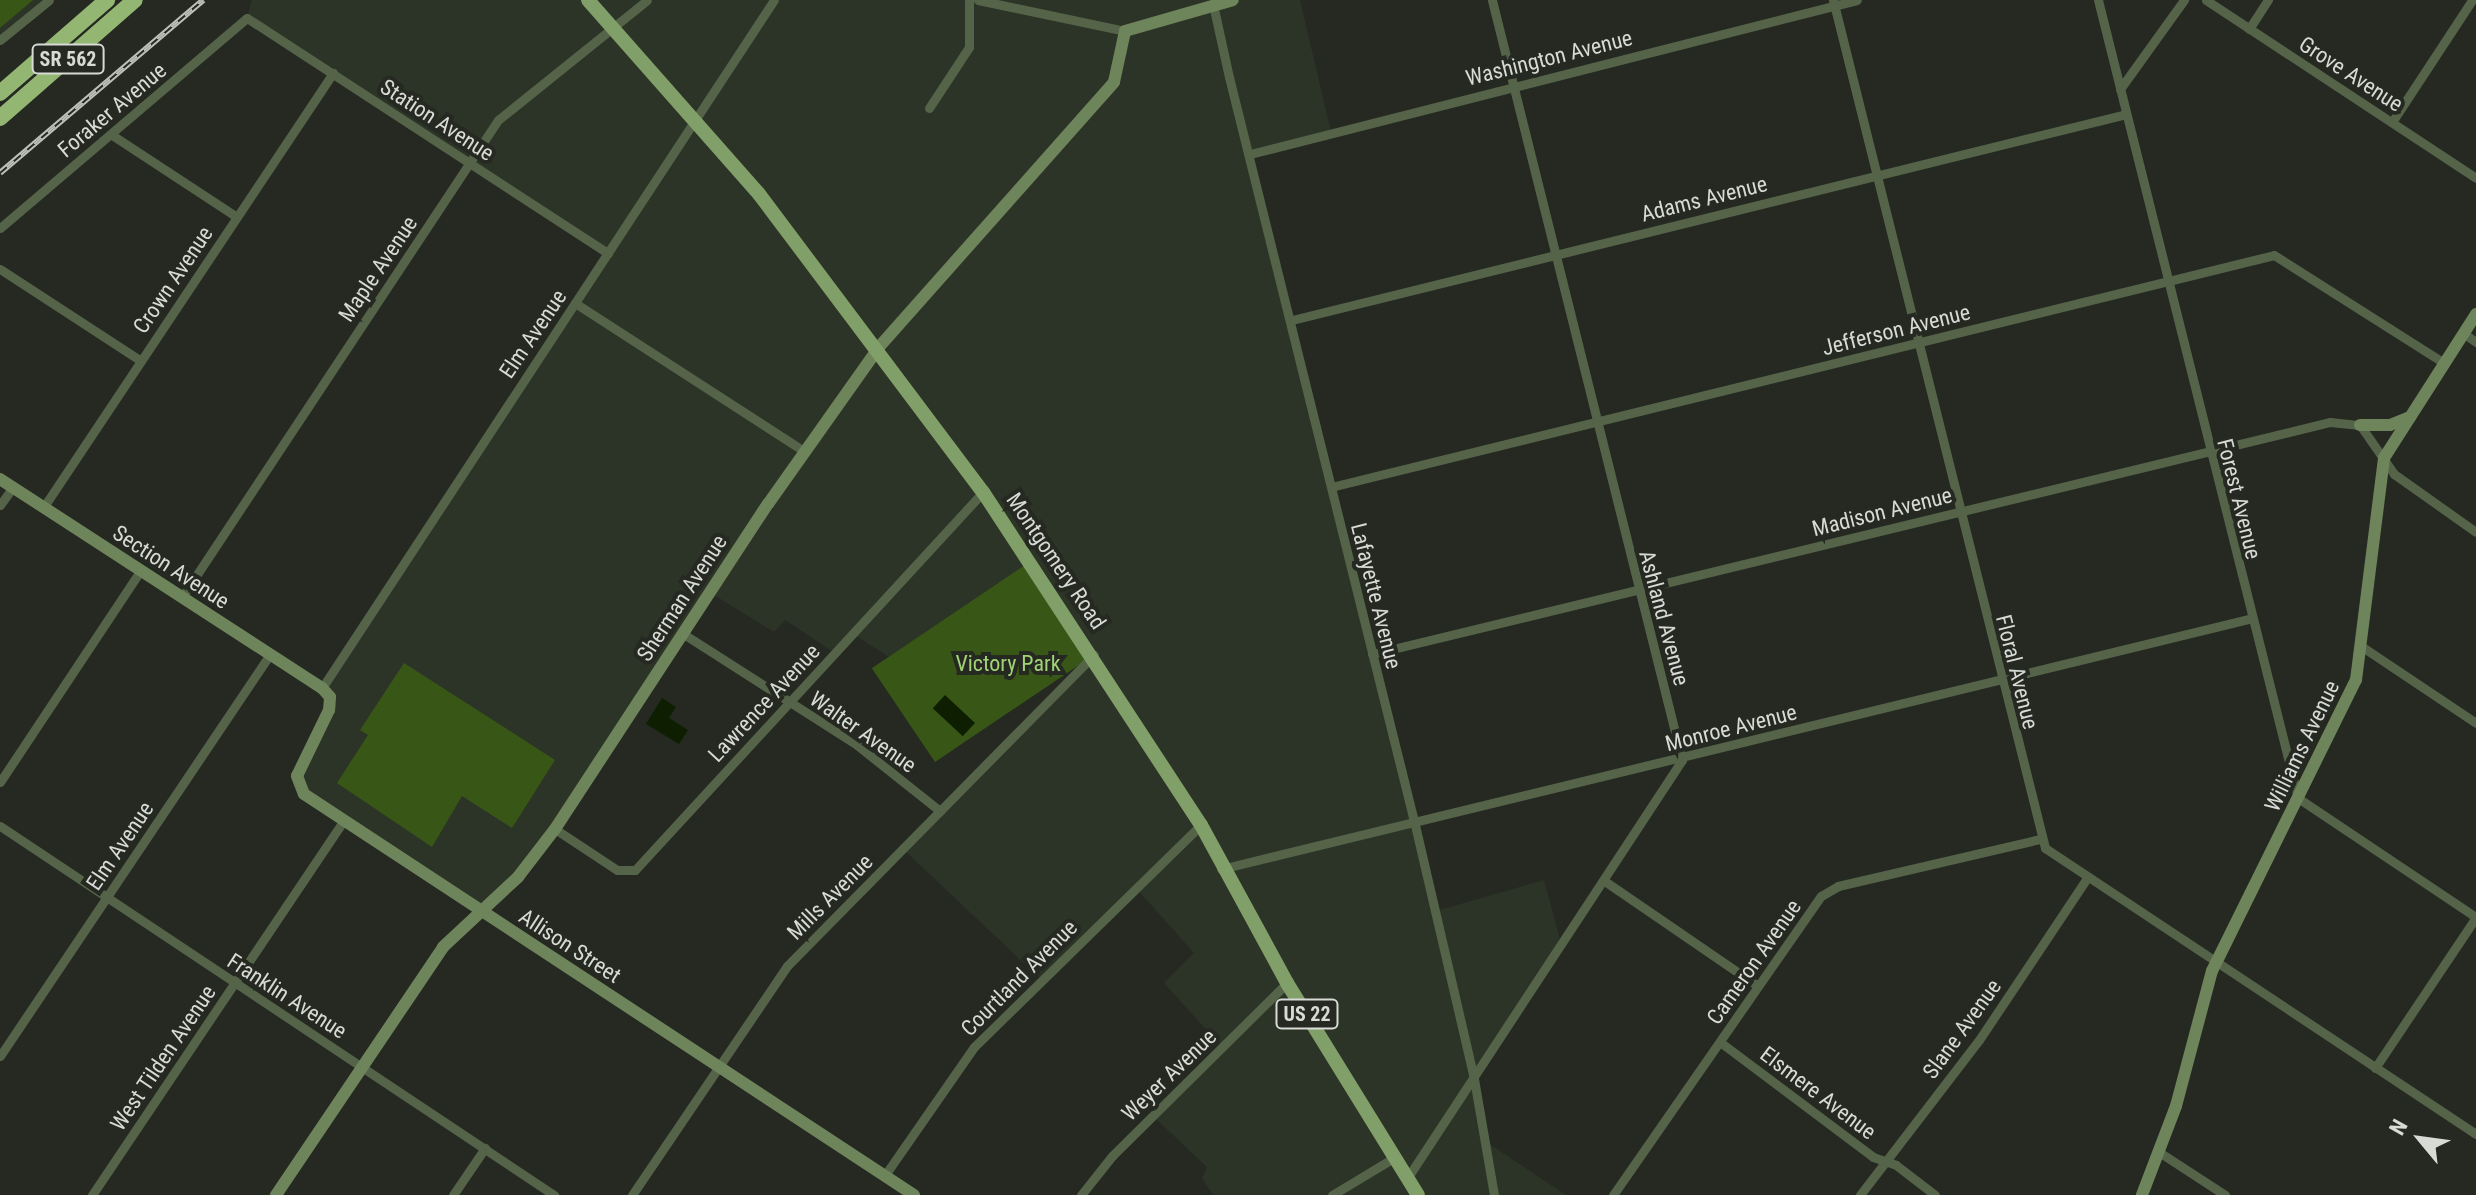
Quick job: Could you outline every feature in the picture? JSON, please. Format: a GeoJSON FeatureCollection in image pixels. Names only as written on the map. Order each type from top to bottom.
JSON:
{"type":"FeatureCollection","features":[{"type":"Feature","properties":{"kind":"highway","name":"SR 562"},"geometry":{"type":"LineString","coordinates":[[0,93],[107,0]]}},
{"type":"Feature","properties":{"kind":"highway","name":"SR 562"},"geometry":{"type":"LineString","coordinates":[[0,118],[135,0]]}},
{"type":"Feature","properties":{"kind":"main road","name":"Montgomery Road"},"geometry":{"type":"LineString","coordinates":[[588,0],[612,31],[695,121],[879,347],[983,492],[1094,655],[1201,825],[1221,869],[1287,983],[1418,1195]]}},
{"type":"Feature","properties":{"kind":"street"},"geometry":{"type":"LineString","coordinates":[[0,40],[49,0]]}},
{"type":"Feature","properties":{"kind":"street","name":"Maple Avenue"},"geometry":{"type":"LineString","coordinates":[[182,597],[506,111],[612,31],[647,0]]}},
{"type":"Feature","properties":{"kind":"street","name":"Elm Avenue"},"geometry":{"type":"LineString","coordinates":[[322,688],[774,0]]}},
{"type":"Feature","properties":{"kind":"street"},"geometry":{"type":"LineString","coordinates":[[929,108],[969,47],[969,0]]}},
{"type":"Feature","properties":{"kind":"street"},"geometry":{"type":"LineString","coordinates":[[978,0],[1125,31],[1233,0]]}},
{"type":"Feature","properties":{"kind":"street","name":"Ashland Avenue"},"geometry":{"type":"LineString","coordinates":[[1492,0],[1637,591],[1682,760]]}},
{"type":"Feature","properties":{"kind":"street","name":"Washington Avenue"},"geometry":{"type":"LineString","coordinates":[[1250,154],[1834,3],[1857,0]]}},
{"type":"Feature","properties":{"kind":"street","name":"Forest Avenue"},"geometry":{"type":"LineString","coordinates":[[2098,0],[2249,619],[2298,798]]}},
{"type":"Feature","properties":{"kind":"street"},"geometry":{"type":"LineString","coordinates":[[2120,89],[2184,0]]}},
{"type":"Feature","properties":{"kind":"street","name":"Grove Avenue"},"geometry":{"type":"LineString","coordinates":[[2206,0],[2476,178]]}},
{"type":"Feature","properties":{"kind":"street"},"geometry":{"type":"LineString","coordinates":[[2249,29],[2268,0]]}},
{"type":"Feature","properties":{"kind":"street"},"geometry":{"type":"LineString","coordinates":[[2392,122],[2472,0]]}},
{"type":"Feature","properties":{"kind":"street","name":"Floral Avenue"},"geometry":{"type":"LineString","coordinates":[[1834,3],[2040,839]]}},
{"type":"Feature","properties":{"kind":"street","name":"Lafayette Avenue"},"geometry":{"type":"LineString","coordinates":[[1216,4],[1415,825],[1474,1079],[1494,1195]]}},
{"type":"Feature","properties":{"kind":"street","name":"Station Avenue"},"geometry":{"type":"LineString","coordinates":[[247,18],[608,253]]}},
{"type":"Feature","properties":{"kind":"street","name":"Foraker Avenue"},"geometry":{"type":"LineString","coordinates":[[0,228],[247,18]]}},
{"type":"Feature","properties":{"kind":"street","name":"Sherman Avenue"},"geometry":{"type":"LineString","coordinates":[[276,1195],[443,947],[518,877],[555,829],[804,451],[879,347],[1099,101],[1124,54],[1125,31]]}},
{"type":"Feature","properties":{"kind":"street","name":"Crown Avenue"},"geometry":{"type":"LineString","coordinates":[[43,508],[333,73]]}},
{"type":"Feature","properties":{"kind":"street","name":"Adams Avenue"},"geometry":{"type":"LineString","coordinates":[[1292,320],[2126,114]]}},
{"type":"Feature","properties":{"kind":"street"},"geometry":{"type":"LineString","coordinates":[[112,135],[237,217]]}},
{"type":"Feature","properties":{"kind":"street","name":"Jefferson Avenue"},"geometry":{"type":"LineString","coordinates":[[1331,487],[2274,255],[2444,363]]}},
{"type":"Feature","properties":{"kind":"street"},"geometry":{"type":"LineString","coordinates":[[0,269],[141,361]]}},
{"type":"Feature","properties":{"kind":"street"},"geometry":{"type":"LineString","coordinates":[[575,303],[804,451]]}},
{"type":"Feature","properties":{"kind":"street","name":"Williams Avenue"},"geometry":{"type":"LineString","coordinates":[[2142,1195],[2159,1152],[2218,961],[2348,699],[2361,646],[2384,458],[2476,314]]}},
{"type":"Feature","properties":{"kind":"street"},"geometry":{"type":"LineString","coordinates":[[2463,333],[2476,342]]}},
{"type":"Feature","properties":{"kind":"street"},"geometry":{"type":"LineString","coordinates":[[2360,425],[2390,425],[2410,417]]}},
{"type":"Feature","properties":{"kind":"street","name":"Madison Avenue"},"geometry":{"type":"LineString","coordinates":[[1372,654],[2330,422],[2360,425]]}},
{"type":"Feature","properties":{"kind":"street"},"geometry":{"type":"LineString","coordinates":[[2360,425],[2407,486],[2476,532]]}},
{"type":"Feature","properties":{"kind":"street","name":"Section Avenue"},"geometry":{"type":"LineString","coordinates":[[0,479],[322,688]]}},
{"type":"Feature","properties":{"kind":"street"},"geometry":{"type":"LineString","coordinates":[[0,505],[13,487]]}},
{"type":"Feature","properties":{"kind":"street","name":"Lawrence Avenue"},"geometry":{"type":"LineString","coordinates":[[555,829],[617,870],[635,870],[983,492]]}},
{"type":"Feature","properties":{"kind":"street"},"geometry":{"type":"LineString","coordinates":[[0,782],[140,571]]}},
{"type":"Feature","properties":{"kind":"street","name":"Monroe Avenue"},"geometry":{"type":"LineString","coordinates":[[1221,869],[1415,825],[2249,619]]}},
{"type":"Feature","properties":{"kind":"street","name":"Walter Avenue"},"geometry":{"type":"LineString","coordinates":[[682,633],[857,745],[940,811]]}},
{"type":"Feature","properties":{"kind":"street"},"geometry":{"type":"LineString","coordinates":[[2361,646],[2476,723]]}},
{"type":"Feature","properties":{"kind":"street","name":"Mills Avenue"},"geometry":{"type":"LineString","coordinates":[[632,1195],[787,966],[1094,655]]}},
{"type":"Feature","properties":{"kind":"street","name":"Elm Avenue"},"geometry":{"type":"LineString","coordinates":[[0,1056],[269,656]]}},
{"type":"Feature","properties":{"kind":"street","name":"Allison Street"},"geometry":{"type":"LineString","coordinates":[[322,688],[330,697],[329,710],[297,780],[304,794],[914,1195]]}},
{"type":"Feature","properties":{"kind":"street"},"geometry":{"type":"LineString","coordinates":[[1408,1177],[1606,882],[1682,760]]}},
{"type":"Feature","properties":{"kind":"street"},"geometry":{"type":"LineString","coordinates":[[2298,798],[2476,917],[2375,1068]]}},
{"type":"Feature","properties":{"kind":"street","name":"West Tilden Avenue"},"geometry":{"type":"LineString","coordinates":[[92,1195],[343,821]]}},
{"type":"Feature","properties":{"kind":"street","name":"Courtland Avenue"},"geometry":{"type":"LineString","coordinates":[[885,1175],[974,1047],[1201,825]]}},
{"type":"Feature","properties":{"kind":"street","name":"Franklin Avenue"},"geometry":{"type":"LineString","coordinates":[[0,826],[554,1195]]}},
{"type":"Feature","properties":{"kind":"street"},"geometry":{"type":"LineString","coordinates":[[2040,839],[2056,858],[2218,961],[2476,1134]]}},
{"type":"Feature","properties":{"kind":"street","name":"Cameron Avenue"},"geometry":{"type":"LineString","coordinates":[[1613,1195],[1758,986],[1829,890],[2040,839]]}},
{"type":"Feature","properties":{"kind":"street","name":"Slane Avenue"},"geometry":{"type":"LineString","coordinates":[[1860,1195],[1979,1040],[2087,878]]}},
{"type":"Feature","properties":{"kind":"street"},"geometry":{"type":"LineString","coordinates":[[1606,882],[1758,986]]}},
{"type":"Feature","properties":{"kind":"street","name":"Weyer Avenue"},"geometry":{"type":"LineString","coordinates":[[1081,1195],[1112,1156],[1287,983]]}},
{"type":"Feature","properties":{"kind":"street","name":"Elsmere Avenue"},"geometry":{"type":"LineString","coordinates":[[1720,1042],[1884,1162],[1896,1165],[1935,1195]]}},
{"type":"Feature","properties":{"kind":"street"},"geometry":{"type":"LineString","coordinates":[[453,1195],[485,1148]]}},
{"type":"Feature","properties":{"kind":"street"},"geometry":{"type":"LineString","coordinates":[[2159,1152],[2225,1195]]}},
{"type":"Feature","properties":{"kind":"street"},"geometry":{"type":"LineString","coordinates":[[1332,1195],[1395,1157]]}},
{"type":"Feature","properties":{"kind":"shaded area"},"geometry":{"type":"Polygon","coordinates":[[[0,0],[49,0],[0,40],[0,0]]]}},
{"type":"Feature","properties":{"kind":"shaded area"},"geometry":{"type":"Polygon","coordinates":[[[252,0],[1300,0],[1331,132],[1250,153],[1436,911],[1544,880],[1562,947],[1474,1079],[1485,1141],[1566,1195],[1213,1195],[1202,1178],[1207,1167],[1153,1116],[1223,1048],[1164,983],[1194,953],[1137,889],[1042,980],[903,849],[1094,656],[1031,562],[919,676],[853,634],[835,653],[785,620],[774,632],[709,592],[555,829],[480,911],[343,821],[297,780],[329,710],[322,688],[607,253],[247,18],[252,0]]]}},
{"type":"Feature","properties":{"kind":"shaded area"},"geometry":{"type":"Polygon","coordinates":[[[945,695],[975,723],[963,736],[933,708],[945,695]]]}},
{"type":"Feature","properties":{"kind":"shaded area"},"geometry":{"type":"Polygon","coordinates":[[[662,698],[676,707],[669,718],[688,730],[679,744],[646,724],[662,698]]]}},
{"type":"Feature","properties":{"kind":"green space"},"geometry":{"type":"Polygon","coordinates":[[[0,0],[33,0],[0,28],[0,0]]]}},
{"type":"Feature","properties":{"kind":"green space","name":"Victory Park"},"geometry":{"type":"Polygon","coordinates":[[[1031,561],[1094,655],[935,762],[872,668],[1031,561]]]}},
{"type":"Feature","properties":{"kind":"green space"},"geometry":{"type":"Polygon","coordinates":[[[404,663],[555,760],[512,828],[462,796],[432,847],[337,783],[368,735],[360,730],[404,663]]]}},
{"type":"Feature","properties":{"kind":"railway"},"geometry":{"type":"LineString","coordinates":[[0,173],[203,0]]}}]}
